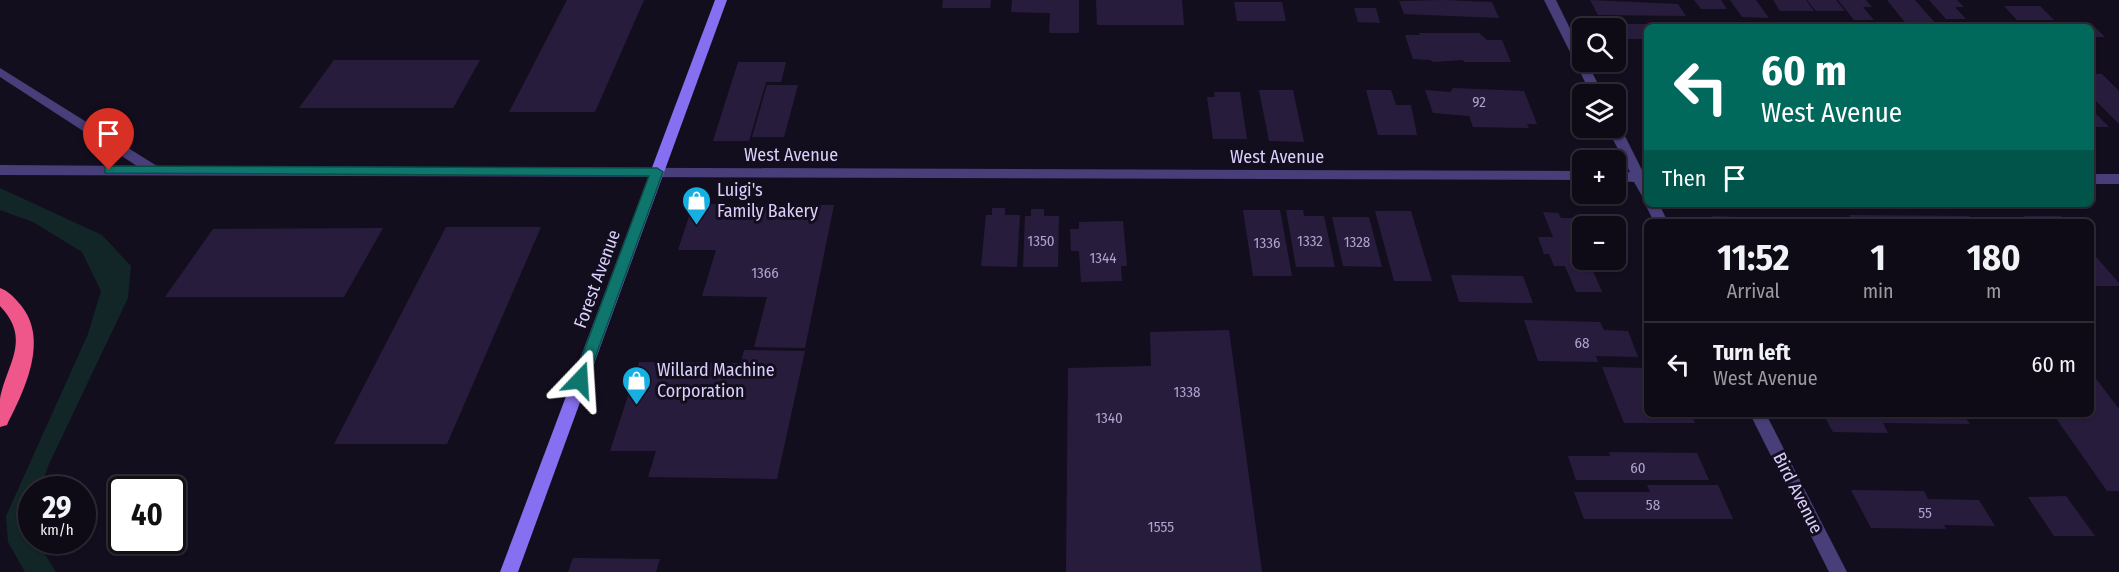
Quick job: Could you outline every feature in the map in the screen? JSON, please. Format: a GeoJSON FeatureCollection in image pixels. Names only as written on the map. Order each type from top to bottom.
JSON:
{"type":"FeatureCollection","features":[{"type":"Feature","properties":{"kind":"highway"},"geometry":{"type":"LineString","coordinates":[[0,295],[17,314],[24,329],[21,366],[14,392],[0,419]]}},
{"type":"Feature","properties":{"kind":"street","name":"Forest Avenue"},"geometry":{"type":"LineString","coordinates":[[509,572],[721,0]]}},
{"type":"Feature","properties":{"kind":"street"},"geometry":{"type":"LineString","coordinates":[[1550,0],[1592,84]]}},
{"type":"Feature","properties":{"kind":"street"},"geometry":{"type":"LineString","coordinates":[[0,72],[153,170]]}},
{"type":"Feature","properties":{"kind":"street"},"geometry":{"type":"LineString","coordinates":[[1620,138],[1643,177]]}},
{"type":"Feature","properties":{"kind":"street","name":"West Avenue"},"geometry":{"type":"LineString","coordinates":[[0,170],[1572,176]]}},
{"type":"Feature","properties":{"kind":"street"},"geometry":{"type":"LineString","coordinates":[[1626,177],[1643,177]]}},
{"type":"Feature","properties":{"kind":"street"},"geometry":{"type":"LineString","coordinates":[[2094,179],[2119,179]]}},
{"type":"Feature","properties":{"kind":"street","name":"Bird Avenue"},"geometry":{"type":"LineString","coordinates":[[1760,417],[1838,572]]}},
{"type":"Feature","properties":{"kind":"green space"},"geometry":{"type":"Polygon","coordinates":[[[0,188],[102,235],[131,266],[128,298],[45,476],[24,476],[88,334],[101,291],[82,252],[33,222],[0,210],[0,188]]]}},
{"type":"Feature","properties":{"kind":"green space"},"geometry":{"type":"Polygon","coordinates":[[[18,489],[18,554],[45,554],[56,572],[25,572],[8,542],[6,516],[18,489]]]}},
{"type":"Feature","properties":{"kind":"building"},"geometry":{"type":"Polygon","coordinates":[[[567,0],[644,0],[595,112],[509,112],[567,0]]]}},
{"type":"Feature","properties":{"kind":"building"},"geometry":{"type":"Polygon","coordinates":[[[943,0],[991,0],[990,8],[942,8],[943,0]]]}},
{"type":"Feature","properties":{"kind":"building"},"geometry":{"type":"Polygon","coordinates":[[[1012,0],[1079,0],[1079,33],[1049,33],[1050,13],[1011,12],[1012,0]]]}},
{"type":"Feature","properties":{"kind":"building"},"geometry":{"type":"Polygon","coordinates":[[[1096,0],[1182,0],[1184,25],[1097,25],[1096,0]]]}},
{"type":"Feature","properties":{"kind":"building"},"geometry":{"type":"Polygon","coordinates":[[[1590,0],[1678,4],[1686,16],[1598,15],[1590,0]]]}},
{"type":"Feature","properties":{"kind":"building"},"geometry":{"type":"Polygon","coordinates":[[[1694,0],[1721,0],[1727,9],[1701,9],[1694,0]]]}},
{"type":"Feature","properties":{"kind":"building"},"geometry":{"type":"Polygon","coordinates":[[[1730,0],[1756,0],[1769,18],[1742,17],[1730,0]]]}},
{"type":"Feature","properties":{"kind":"building"},"geometry":{"type":"Polygon","coordinates":[[[1773,0],[1806,0],[1814,11],[1780,11],[1773,0]]]}},
{"type":"Feature","properties":{"kind":"building"},"geometry":{"type":"Polygon","coordinates":[[[1807,0],[1836,0],[1845,11],[1816,11],[1807,0]]]}},
{"type":"Feature","properties":{"kind":"building"},"geometry":{"type":"Polygon","coordinates":[[[1838,0],[1866,0],[1872,7],[1863,7],[1874,20],[1854,20],[1838,0]]]}},
{"type":"Feature","properties":{"kind":"building"},"geometry":{"type":"Polygon","coordinates":[[[1887,0],[1915,0],[1936,24],[1906,24],[1887,0]]]}},
{"type":"Feature","properties":{"kind":"building"},"geometry":{"type":"Polygon","coordinates":[[[1929,0],[1957,0],[1964,7],[1955,7],[1966,19],[1946,19],[1929,0]]]}},
{"type":"Feature","properties":{"kind":"building"},"geometry":{"type":"Polygon","coordinates":[[[1399,1],[1492,2],[1499,18],[1404,14],[1399,1]]]}},
{"type":"Feature","properties":{"kind":"building"},"geometry":{"type":"Polygon","coordinates":[[[1234,2],[1282,2],[1286,21],[1237,21],[1234,2]]]}},
{"type":"Feature","properties":{"kind":"building"},"geometry":{"type":"Polygon","coordinates":[[[2004,6],[2040,6],[2054,20],[2017,20],[2004,6]]]}},
{"type":"Feature","properties":{"kind":"building"},"geometry":{"type":"Polygon","coordinates":[[[1354,8],[1376,8],[1380,23],[1358,22],[1354,8]]]}},
{"type":"Feature","properties":{"kind":"building"},"geometry":{"type":"Polygon","coordinates":[[[2024,23],[2092,24],[2025,24],[2024,23]]]}},
{"type":"Feature","properties":{"kind":"building"},"geometry":{"type":"Polygon","coordinates":[[[1626,24],[1644,24],[1644,39],[1626,39],[1626,24]]]}},
{"type":"Feature","properties":{"kind":"building"},"geometry":{"type":"Polygon","coordinates":[[[2094,26],[2105,37],[2094,37],[2094,26]]]}},
{"type":"Feature","properties":{"kind":"building"},"geometry":{"type":"Polygon","coordinates":[[[1419,33],[1479,33],[1487,40],[1502,40],[1511,62],[1464,62],[1463,60],[1433,62],[1413,59],[1405,35],[1420,35],[1419,33]]]}},
{"type":"Feature","properties":{"kind":"building"},"geometry":{"type":"Polygon","coordinates":[[[334,60],[480,60],[453,108],[299,108],[334,60]]]}},
{"type":"Feature","properties":{"kind":"building"},"geometry":{"type":"Polygon","coordinates":[[[738,62],[786,62],[781,82],[766,82],[749,141],[713,141],[738,62]]]}},
{"type":"Feature","properties":{"kind":"building"},"geometry":{"type":"Polygon","coordinates":[[[2094,74],[2102,74],[2119,91],[2119,124],[2094,99],[2094,74]]]}},
{"type":"Feature","properties":{"kind":"building"},"geometry":{"type":"Polygon","coordinates":[[[767,85],[798,85],[784,137],[752,137],[767,85]]]}},
{"type":"Feature","properties":{"kind":"building"},"geometry":{"type":"Polygon","coordinates":[[[1453,88],[1524,91],[1537,124],[1527,124],[1529,128],[1473,127],[1469,116],[1433,113],[1425,90],[1450,92],[1453,88]]]}},
{"type":"Feature","properties":{"kind":"building"},"geometry":{"type":"Polygon","coordinates":[[[1259,90],[1293,90],[1304,142],[1269,141],[1259,90]]]}},
{"type":"Feature","properties":{"kind":"building"},"geometry":{"type":"Polygon","coordinates":[[[1366,90],[1391,90],[1396,105],[1411,105],[1417,135],[1378,135],[1366,90]]]}},
{"type":"Feature","properties":{"kind":"building"},"geometry":{"type":"Polygon","coordinates":[[[1214,92],[1240,92],[1247,139],[1213,139],[1207,97],[1215,97],[1214,92]]]}},
{"type":"Feature","properties":{"kind":"building"},"geometry":{"type":"Polygon","coordinates":[[[2094,112],[2109,127],[2094,127],[2094,112]]]}},
{"type":"Feature","properties":{"kind":"building"},"geometry":{"type":"Polygon","coordinates":[[[693,204],[834,205],[805,348],[754,347],[767,297],[702,296],[716,250],[678,250],[693,204]]]}},
{"type":"Feature","properties":{"kind":"building"},"geometry":{"type":"Polygon","coordinates":[[[992,208],[1005,208],[1005,215],[1020,215],[1017,267],[981,266],[986,215],[992,215],[992,208]]]}},
{"type":"Feature","properties":{"kind":"building"},"geometry":{"type":"Polygon","coordinates":[[[1031,209],[1044,209],[1044,216],[1059,216],[1058,267],[1023,267],[1025,216],[1031,216],[1031,209]]]}},
{"type":"Feature","properties":{"kind":"building"},"geometry":{"type":"Polygon","coordinates":[[[1243,210],[1280,210],[1292,276],[1253,276],[1243,210]]]}},
{"type":"Feature","properties":{"kind":"building"},"geometry":{"type":"Polygon","coordinates":[[[1286,210],[1303,210],[1304,216],[1324,216],[1335,267],[1296,267],[1286,210]]]}},
{"type":"Feature","properties":{"kind":"building"},"geometry":{"type":"Polygon","coordinates":[[[1375,211],[1411,211],[1432,281],[1394,281],[1375,211]]]}},
{"type":"Feature","properties":{"kind":"building"},"geometry":{"type":"Polygon","coordinates":[[[1543,212],[1558,213],[1561,218],[1572,218],[1572,270],[1593,270],[1602,292],[1576,292],[1565,266],[1554,266],[1549,254],[1544,254],[1538,237],[1553,237],[1543,212]]]}},
{"type":"Feature","properties":{"kind":"building"},"geometry":{"type":"Polygon","coordinates":[[[1849,215],[1969,216],[1971,219],[1852,219],[1849,215]]]}},
{"type":"Feature","properties":{"kind":"building"},"geometry":{"type":"Polygon","coordinates":[[[1712,216],[1741,217],[1742,219],[1714,219],[1712,216]]]}},
{"type":"Feature","properties":{"kind":"building"},"geometry":{"type":"Polygon","coordinates":[[[2024,216],[2061,216],[2064,219],[2026,219],[2024,216]]]}},
{"type":"Feature","properties":{"kind":"building"},"geometry":{"type":"Polygon","coordinates":[[[1332,217],[1369,217],[1382,267],[1343,266],[1332,217]]]}},
{"type":"Feature","properties":{"kind":"building"},"geometry":{"type":"Polygon","coordinates":[[[1123,221],[1127,266],[1121,266],[1122,281],[1081,282],[1079,251],[1071,251],[1070,229],[1079,229],[1079,222],[1123,221]]]}},
{"type":"Feature","properties":{"kind":"building"},"geometry":{"type":"Polygon","coordinates":[[[446,227],[541,227],[447,444],[334,444],[446,227]]]}},
{"type":"Feature","properties":{"kind":"building"},"geometry":{"type":"Polygon","coordinates":[[[383,228],[344,297],[165,297],[213,229],[383,228]]]}},
{"type":"Feature","properties":{"kind":"building"},"geometry":{"type":"Polygon","coordinates":[[[2094,254],[2119,283],[2119,286],[2094,286],[2094,254]]]}},
{"type":"Feature","properties":{"kind":"building"},"geometry":{"type":"Polygon","coordinates":[[[1451,275],[1523,276],[1533,303],[1459,302],[1451,275]]]}},
{"type":"Feature","properties":{"kind":"building"},"geometry":{"type":"Polygon","coordinates":[[[1524,320],[1600,322],[1604,330],[1628,331],[1638,357],[1596,356],[1598,362],[1538,361],[1524,320]]]}},
{"type":"Feature","properties":{"kind":"building"},"geometry":{"type":"Polygon","coordinates":[[[1229,330],[1262,572],[1066,572],[1068,368],[1151,366],[1150,332],[1229,330]]]}},
{"type":"Feature","properties":{"kind":"building"},"geometry":{"type":"Polygon","coordinates":[[[744,350],[805,351],[777,479],[648,477],[656,451],[610,451],[639,362],[741,363],[744,350]]]}},
{"type":"Feature","properties":{"kind":"building"},"geometry":{"type":"Polygon","coordinates":[[[1602,367],[1644,368],[1644,417],[1692,417],[1695,423],[1624,423],[1602,367]]]}},
{"type":"Feature","properties":{"kind":"building"},"geometry":{"type":"Polygon","coordinates":[[[2094,376],[2119,409],[2119,491],[2107,491],[2055,417],[2094,417],[2094,376]]]}},
{"type":"Feature","properties":{"kind":"building"},"geometry":{"type":"Polygon","coordinates":[[[1825,417],[1965,417],[1970,424],[1883,423],[1888,433],[1833,432],[1825,417]]]}},
{"type":"Feature","properties":{"kind":"building"},"geometry":{"type":"Polygon","coordinates":[[[1609,452],[1697,453],[1709,480],[1576,480],[1568,456],[1610,456],[1609,452]]]}},
{"type":"Feature","properties":{"kind":"building"},"geometry":{"type":"Polygon","coordinates":[[[1647,485],[1718,485],[1733,519],[1584,519],[1574,492],[1650,492],[1647,485]]]}},
{"type":"Feature","properties":{"kind":"building"},"geometry":{"type":"Polygon","coordinates":[[[1851,490],[1924,491],[1928,499],[1979,500],[1995,526],[1944,525],[1946,529],[1871,528],[1851,490]]]}},
{"type":"Feature","properties":{"kind":"building"},"geometry":{"type":"Polygon","coordinates":[[[2066,496],[2095,536],[2054,536],[2028,497],[2066,496]]]}},
{"type":"Feature","properties":{"kind":"building"},"geometry":{"type":"Polygon","coordinates":[[[573,558],[660,559],[656,572],[568,572],[573,558]]]}},
{"type":"Feature","properties":{"kind":"place","name":"Luigi's Family Bakery"},"geometry":{"type":"Point","coordinates":[696,226]}},
{"type":"Feature","properties":{"kind":"place","name":"Willard Machine Corporation"},"geometry":{"type":"Point","coordinates":[636,406]}},
{"type":"Feature","properties":{"kind":"route"},"geometry":{"type":"LineString","coordinates":[[109,170],[657,172],[580,380]]}}]}
